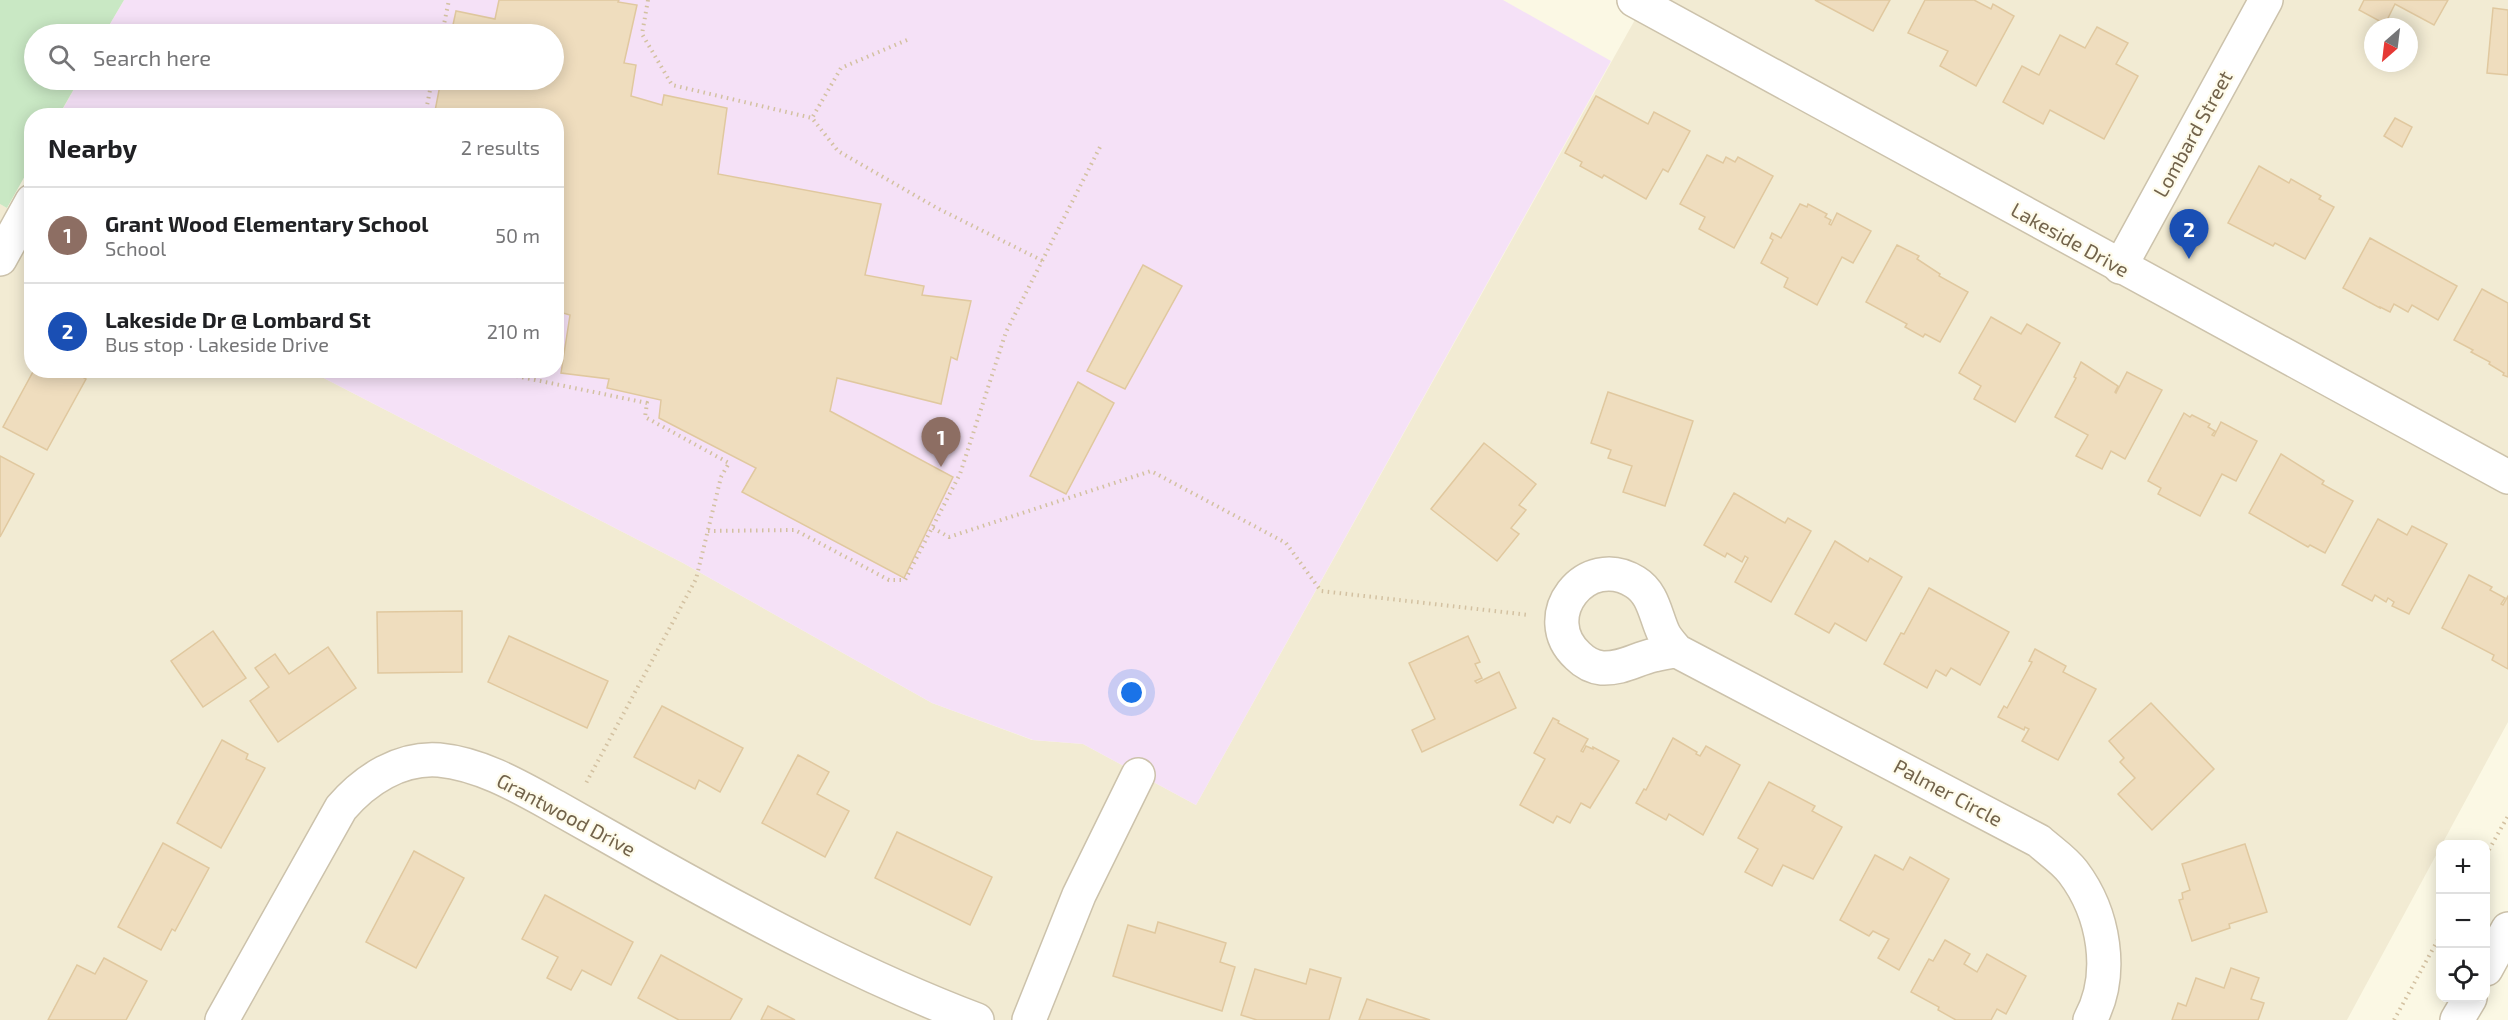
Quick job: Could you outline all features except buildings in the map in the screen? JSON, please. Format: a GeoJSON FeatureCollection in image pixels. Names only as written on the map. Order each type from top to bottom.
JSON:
{"type":"FeatureCollection","features":[{"type":"Feature","properties":{"kind":"street","name":"Lakeside Drive"},"geometry":{"type":"LineString","coordinates":[[1634,0],[2508,477]]}},
{"type":"Feature","properties":{"kind":"street","name":"Lombard Street"},"geometry":{"type":"LineString","coordinates":[[2120,267],[2266,0]]}},
{"type":"Feature","properties":{"kind":"street"},"geometry":{"type":"LineString","coordinates":[[0,259],[24,216]]}},
{"type":"Feature","properties":{"kind":"street","name":"Palmer Circle"},"geometry":{"type":"LineString","coordinates":[[1561,618],[1565,602],[1575,588],[1589,578],[1605,574],[1622,575],[1636,582],[1648,594],[1664,633],[1677,651],[2039,841],[2073,872],[2096,911],[2105,957],[2100,1002],[2090,1020]]}},
{"type":"Feature","properties":{"kind":"street"},"geometry":{"type":"LineString","coordinates":[[1561,618],[1564,635],[1571,650],[1583,661],[1598,668],[1615,669],[1653,655],[1677,651]]}},
{"type":"Feature","properties":{"kind":"street","name":"Grantwood Drive"},"geometry":{"type":"LineString","coordinates":[[222,1020],[341,808],[355,792],[392,768],[421,760],[438,760],[465,765],[512,783],[657,864],[872,977],[977,1020]]}},
{"type":"Feature","properties":{"kind":"street"},"geometry":{"type":"LineString","coordinates":[[1029,1020],[1079,895],[1138,775]]}},
{"type":"Feature","properties":{"kind":"street"},"geometry":{"type":"LineString","coordinates":[[2490,962],[2508,929]]}},
{"type":"Feature","properties":{"kind":"street"},"geometry":{"type":"LineString","coordinates":[[2457,1020],[2468,1002]]}},
{"type":"Feature","properties":{"kind":"path"},"geometry":{"type":"LineString","coordinates":[[444,24],[449,0]]}},
{"type":"Feature","properties":{"kind":"path"},"geometry":{"type":"LineString","coordinates":[[648,0],[642,34],[672,85],[812,118],[838,151],[937,208],[1042,261]]}},
{"type":"Feature","properties":{"kind":"path"},"geometry":{"type":"LineString","coordinates":[[812,118],[841,68],[907,40]]}},
{"type":"Feature","properties":{"kind":"path"},"geometry":{"type":"LineString","coordinates":[[427,108],[430,90]]}},
{"type":"Feature","properties":{"kind":"path"},"geometry":{"type":"LineString","coordinates":[[708,531],[795,530],[888,580],[904,580],[960,474],[1006,332],[1101,145]]}},
{"type":"Feature","properties":{"kind":"path"},"geometry":{"type":"LineString","coordinates":[[527,378],[647,403],[645,417],[729,463],[721,477],[696,579],[592,770],[571,815]]}},
{"type":"Feature","properties":{"kind":"path"},"geometry":{"type":"LineString","coordinates":[[933,528],[949,537],[1151,471],[1286,543],[1321,591],[1561,618]]}},
{"type":"Feature","properties":{"kind":"path"},"geometry":{"type":"LineString","coordinates":[[2490,848],[2508,816]]}},
{"type":"Feature","properties":{"kind":"path"},"geometry":{"type":"LineString","coordinates":[[2394,1020],[2436,943]]}},
{"type":"Feature","properties":{"kind":"shaded area"},"geometry":{"type":"Polygon","coordinates":[[[124,0],[1503,0],[1611,61],[1196,805],[1083,744],[1033,740],[932,703],[683,563],[324,378],[564,378],[564,108],[63,108],[73,90],[564,90],[564,24],[110,24],[124,0]]]}},
{"type":"Feature","properties":{"kind":"shaded area"},"geometry":{"type":"Polygon","coordinates":[[[1646,0],[2508,0],[2508,722],[2444,840],[2436,840],[2436,855],[2347,1020],[0,1020],[0,204],[24,217],[24,378],[324,378],[683,563],[932,703],[1032,740],[1083,744],[1196,805],[1646,0]]]}},
{"type":"Feature","properties":{"kind":"green space"},"geometry":{"type":"Polygon","coordinates":[[[0,0],[124,0],[110,24],[24,24],[24,90],[73,90],[63,108],[24,108],[24,178],[7,208],[0,204],[0,0]]]}},
{"type":"Feature","properties":{"kind":"place","name":"Lakeside Dr @ Lombard St"},"geometry":{"type":"Point","coordinates":[2189,259]}},
{"type":"Feature","properties":{"kind":"place","name":"Grant Wood Elementary School"},"geometry":{"type":"Point","coordinates":[941,467]}}]}
